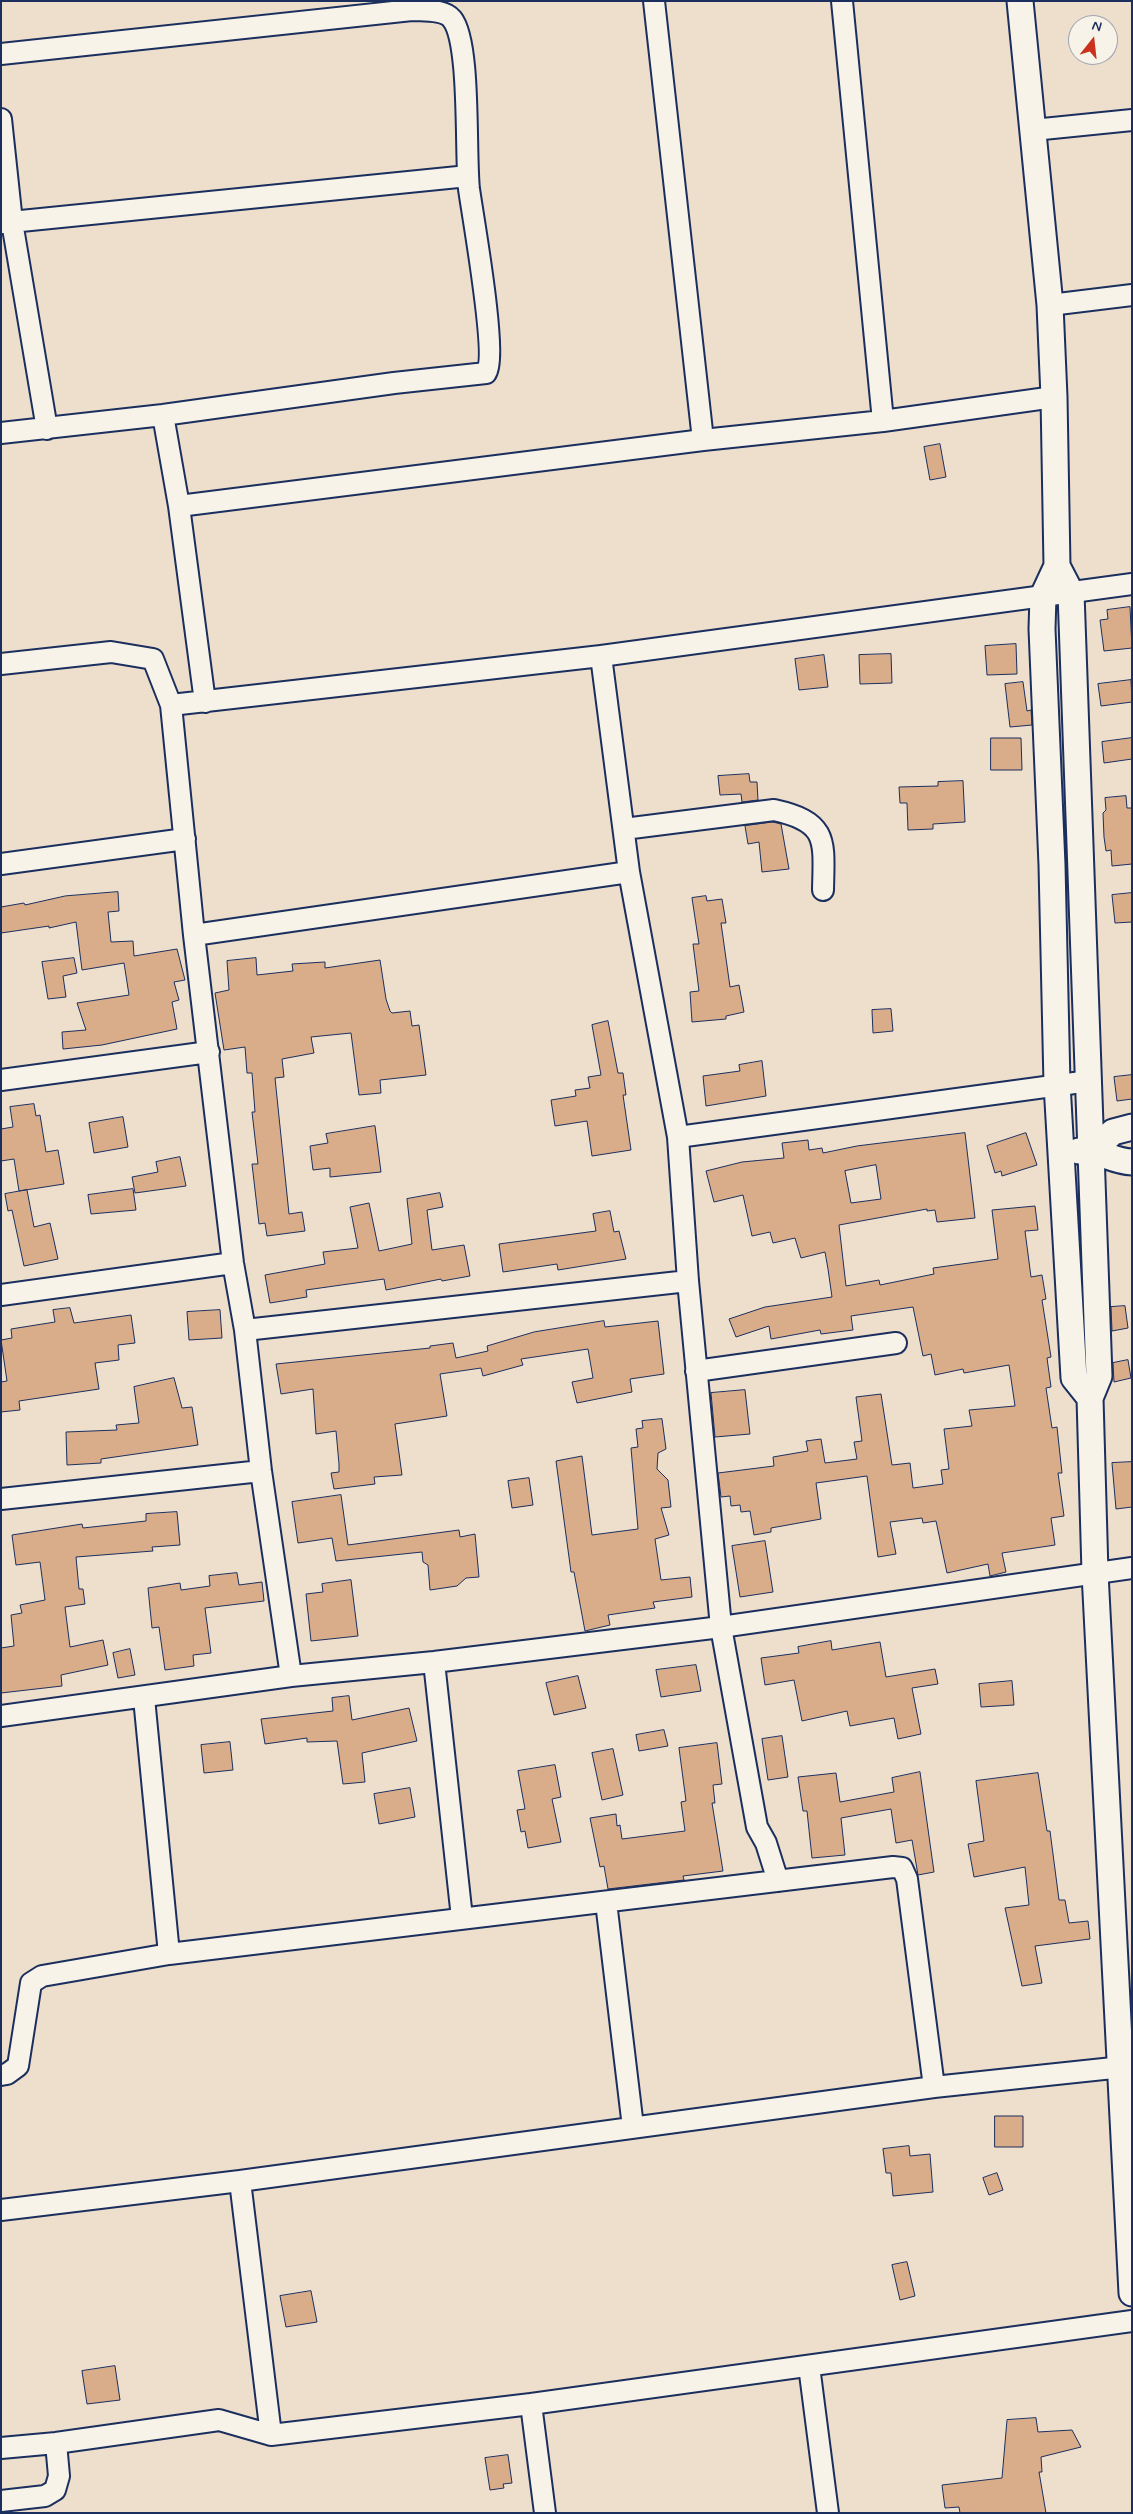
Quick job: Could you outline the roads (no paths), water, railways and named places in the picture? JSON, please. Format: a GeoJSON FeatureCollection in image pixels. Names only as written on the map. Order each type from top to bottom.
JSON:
{"type":"FeatureCollection","features":[{"type":"Feature","properties":{"kind":"street"},"geometry":{"type":"LineString","coordinates":[[654,1],[703,440]]}},
{"type":"Feature","properties":{"kind":"street"},"geometry":{"type":"LineString","coordinates":[[842,1],[883,421]]}},
{"type":"Feature","properties":{"kind":"street"},"geometry":{"type":"LineString","coordinates":[[1020,1],[1050,305],[1054,397],[1057,566],[1043,596],[1057,1084],[1074,1378],[1090,1398]]}},
{"type":"Feature","properties":{"kind":"street"},"geometry":{"type":"LineString","coordinates":[[1,54],[446,7],[458,33],[464,63],[468,176],[487,324],[490,364],[486,373],[394,383],[163,415],[1,433]]}},
{"type":"Feature","properties":{"kind":"street"},"geometry":{"type":"LineString","coordinates":[[1,119],[7,223],[47,429]]}},
{"type":"Feature","properties":{"kind":"street"},"geometry":{"type":"LineString","coordinates":[[1033,130],[1132,120]]}},
{"type":"Feature","properties":{"kind":"street"},"geometry":{"type":"LineString","coordinates":[[7,223],[468,176]]}},
{"type":"Feature","properties":{"kind":"street"},"geometry":{"type":"LineString","coordinates":[[1050,305],[1132,295]]}},
{"type":"Feature","properties":{"kind":"street"},"geometry":{"type":"LineString","coordinates":[[180,506],[703,440],[883,421],[1054,397]]}},
{"type":"Feature","properties":{"kind":"street"},"geometry":{"type":"LineString","coordinates":[[163,415],[180,506],[205,702]]}},
{"type":"Feature","properties":{"kind":"street"},"geometry":{"type":"LineString","coordinates":[[1057,566],[1071,592],[1096,1253],[1099,1376],[1090,1398],[1095,1573],[1125,2067],[1132,2293]]}},
{"type":"Feature","properties":{"kind":"street"},"geometry":{"type":"LineString","coordinates":[[171,705],[601,656],[1132,584]]}},
{"type":"Feature","properties":{"kind":"street"},"geometry":{"type":"LineString","coordinates":[[1,664],[111,652],[153,659],[171,705],[194,935],[210,1052],[233,1263],[245,1330],[260,1470],[291,1676]]}},
{"type":"Feature","properties":{"kind":"street"},"geometry":{"type":"LineString","coordinates":[[601,656],[629,872],[678,1137],[688,1281],[721,1627],[757,1827],[766,1843],[778,1881]]}},
{"type":"Feature","properties":{"kind":"street"},"geometry":{"type":"LineString","coordinates":[[1048,755],[1077,754]]}},
{"type":"Feature","properties":{"kind":"street"},"geometry":{"type":"LineString","coordinates":[[624,829],[774,810],[794,814],[808,821],[821,835],[824,852],[823,890]]}},
{"type":"Feature","properties":{"kind":"street"},"geometry":{"type":"LineString","coordinates":[[1,864],[185,839]]}},
{"type":"Feature","properties":{"kind":"street"},"geometry":{"type":"LineString","coordinates":[[194,935],[629,872]]}},
{"type":"Feature","properties":{"kind":"street"},"geometry":{"type":"LineString","coordinates":[[1056,1012],[1088,1011]]}},
{"type":"Feature","properties":{"kind":"street"},"geometry":{"type":"LineString","coordinates":[[1,1080],[210,1052]]}},
{"type":"Feature","properties":{"kind":"street"},"geometry":{"type":"LineString","coordinates":[[678,1137],[1089,1081]]}},
{"type":"Feature","properties":{"kind":"street"},"geometry":{"type":"LineString","coordinates":[[1093,1150],[1113,1132],[1132,1127]]}},
{"type":"Feature","properties":{"kind":"street"},"geometry":{"type":"LineString","coordinates":[[1062,1153],[1093,1150],[1118,1161],[1132,1162]]}},
{"type":"Feature","properties":{"kind":"street"},"geometry":{"type":"LineString","coordinates":[[1067,1254],[1096,1253]]}},
{"type":"Feature","properties":{"kind":"street"},"geometry":{"type":"LineString","coordinates":[[1,1295],[233,1263]]}},
{"type":"Feature","properties":{"kind":"street"},"geometry":{"type":"LineString","coordinates":[[245,1330],[688,1281]]}},
{"type":"Feature","properties":{"kind":"street"},"geometry":{"type":"LineString","coordinates":[[696,1371],[896,1344]]}},
{"type":"Feature","properties":{"kind":"street"},"geometry":{"type":"LineString","coordinates":[[1,1499],[260,1470]]}},
{"type":"Feature","properties":{"kind":"street"},"geometry":{"type":"LineString","coordinates":[[1,1716],[144,1698],[291,1676],[434,1662],[721,1627],[1132,1568]]}},
{"type":"Feature","properties":{"kind":"street"},"geometry":{"type":"LineString","coordinates":[[434,1662],[462,1918]]}},
{"type":"Feature","properties":{"kind":"street"},"geometry":{"type":"LineString","coordinates":[[144,1698],[169,1954]]}},
{"type":"Feature","properties":{"kind":"street"},"geometry":{"type":"LineString","coordinates":[[1,2075],[7,2074],[18,2066],[32,1982],[42,1976],[169,1954],[892,1866],[902,1868],[908,1879],[934,2087]]}},
{"type":"Feature","properties":{"kind":"street"},"geometry":{"type":"LineString","coordinates":[[606,1902],[633,2127]]}},
{"type":"Feature","properties":{"kind":"street"},"geometry":{"type":"LineString","coordinates":[[1,2210],[240,2181],[934,2087],[1125,2067]]}},
{"type":"Feature","properties":{"kind":"street"},"geometry":{"type":"LineString","coordinates":[[240,2181],[271,2435]]}},
{"type":"Feature","properties":{"kind":"street"},"geometry":{"type":"LineString","coordinates":[[1,2448],[56,2443],[219,2420],[271,2435],[531,2404],[1132,2321]]}},
{"type":"Feature","properties":{"kind":"street"},"geometry":{"type":"LineString","coordinates":[[809,2366],[828,2513]]}},
{"type":"Feature","properties":{"kind":"street"},"geometry":{"type":"LineString","coordinates":[[531,2404],[546,2513]]}},
{"type":"Feature","properties":{"kind":"street"},"geometry":{"type":"LineString","coordinates":[[1,2501],[45,2496],[54,2490],[59,2476],[56,2443]]}}]}
